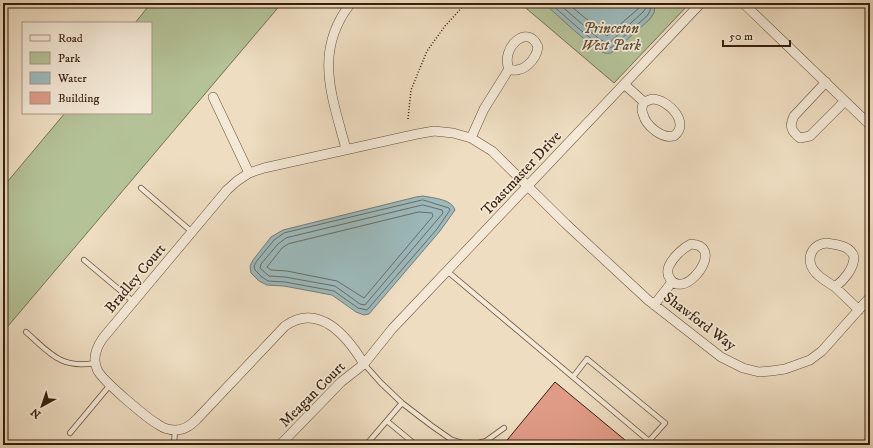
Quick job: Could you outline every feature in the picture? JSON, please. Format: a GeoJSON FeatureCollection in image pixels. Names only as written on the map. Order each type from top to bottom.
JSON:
{"type":"FeatureCollection","features":[{"type":"Feature","properties":{"kind":"street"},"geometry":{"type":"LineString","coordinates":[[346,149],[333,95],[328,65],[331,43],[338,21],[351,3]]}},
{"type":"Feature","properties":{"kind":"street","name":"Toastmaster Drive"},"geometry":{"type":"LineString","coordinates":[[364,364],[392,329],[701,3]]}},
{"type":"Feature","properties":{"kind":"street"},"geometry":{"type":"LineString","coordinates":[[743,3],[870,125]]}},
{"type":"Feature","properties":{"kind":"street"},"geometry":{"type":"LineString","coordinates":[[471,138],[484,109],[509,69]]}},
{"type":"Feature","properties":{"kind":"street"},"geometry":{"type":"LineString","coordinates":[[826,82],[794,116],[791,122],[791,128],[795,134],[800,138],[810,136],[845,101]]}},
{"type":"Feature","properties":{"kind":"street"},"geometry":{"type":"LineString","coordinates":[[624,84],[644,102]]}},
{"type":"Feature","properties":{"kind":"street"},"geometry":{"type":"LineString","coordinates":[[213,97],[249,173]]}},
{"type":"Feature","properties":{"kind":"street"},"geometry":{"type":"LineString","coordinates":[[652,99],[658,99],[672,110],[680,120],[680,129],[678,133],[670,137],[657,131],[646,120],[643,114],[642,110],[644,102],[652,99]]}},
{"type":"Feature","properties":{"kind":"street","name":"Bradley Court"},"geometry":{"type":"LineString","coordinates":[[95,363],[95,352],[99,344],[231,186],[249,173],[264,168],[346,149],[434,131],[453,133],[471,138],[492,151],[527,187]]}},
{"type":"Feature","properties":{"kind":"street","name":"Shawford Way"},"geometry":{"type":"LineString","coordinates":[[527,187],[654,305],[721,358],[743,368],[759,372],[785,370],[810,360],[822,351],[870,297]]}},
{"type":"Feature","properties":{"kind":"street"},"geometry":{"type":"LineString","coordinates":[[691,244],[702,247],[706,257],[698,272],[689,282],[676,284],[672,282],[668,275],[669,267],[684,247],[691,244]]}},
{"type":"Feature","properties":{"kind":"street"},"geometry":{"type":"LineString","coordinates":[[835,287],[841,282],[852,267],[854,262],[853,253],[844,247],[819,244],[814,247],[812,251],[810,258],[811,266],[817,274],[835,287],[859,310]]}},
{"type":"Feature","properties":{"kind":"street"},"geometry":{"type":"LineString","coordinates":[[654,305],[672,282]]}},
{"type":"Feature","properties":{"kind":"street"},"geometry":{"type":"LineString","coordinates":[[95,363],[97,371],[102,378],[152,421],[160,426],[175,430],[182,430],[188,427],[197,419],[285,326],[300,318],[316,318],[329,324],[354,347],[364,364]]}},
{"type":"Feature","properties":{"kind":"street","name":"Meagan Court"},"geometry":{"type":"LineString","coordinates":[[280,445],[341,382],[364,364]]}},
{"type":"Feature","properties":{"kind":"lane"},"geometry":{"type":"LineString","coordinates":[[141,188],[192,232]]}},
{"type":"Feature","properties":{"kind":"lane"},"geometry":{"type":"LineString","coordinates":[[84,260],[134,302]]}},
{"type":"Feature","properties":{"kind":"lane"},"geometry":{"type":"LineString","coordinates":[[447,271],[649,441],[665,423],[587,359],[573,377]]}},
{"type":"Feature","properties":{"kind":"lane"},"geometry":{"type":"LineString","coordinates":[[26,332],[63,362],[76,365],[95,363]]}},
{"type":"Feature","properties":{"kind":"lane"},"geometry":{"type":"LineString","coordinates":[[364,364],[402,403],[452,440],[473,445],[486,441],[504,428]]}},
{"type":"Feature","properties":{"kind":"lane"},"geometry":{"type":"LineString","coordinates":[[70,433],[110,385]]}},
{"type":"Feature","properties":{"kind":"lane"},"geometry":{"type":"LineString","coordinates":[[374,445],[368,443],[402,403]]}},
{"type":"Feature","properties":{"kind":"lane"},"geometry":{"type":"LineString","coordinates":[[387,421],[416,445]]}},
{"type":"Feature","properties":{"kind":"lane"},"geometry":{"type":"LineString","coordinates":[[174,445],[175,430]]}},
{"type":"Feature","properties":{"kind":"path"},"geometry":{"type":"LineString","coordinates":[[408,119],[410,90],[427,50],[445,26],[466,3]]}},
{"type":"Feature","properties":{"kind":"green space"},"geometry":{"type":"Polygon","coordinates":[[[151,3],[282,3],[3,332],[3,187],[64,114],[152,114],[152,22],[136,22],[151,3]]]}},
{"type":"Feature","properties":{"kind":"green space","name":"Princeton West Park"},"geometry":{"type":"Polygon","coordinates":[[[520,3],[690,3],[614,83],[520,3]]]}},
{"type":"Feature","properties":{"kind":"water"},"geometry":{"type":"Polygon","coordinates":[[[544,3],[655,3],[654,13],[650,19],[614,51],[611,53],[605,53],[574,31],[544,3]]]}},
{"type":"Feature","properties":{"kind":"water"},"geometry":{"type":"Polygon","coordinates":[[[423,196],[446,201],[453,206],[455,210],[440,231],[369,314],[364,315],[356,312],[332,295],[284,286],[267,285],[259,281],[251,273],[250,266],[253,260],[271,237],[283,230],[423,196]]]}},
{"type":"Feature","properties":{"kind":"building"},"geometry":{"type":"Polygon","coordinates":[[[555,382],[631,445],[503,445],[555,382]]]}}]}
